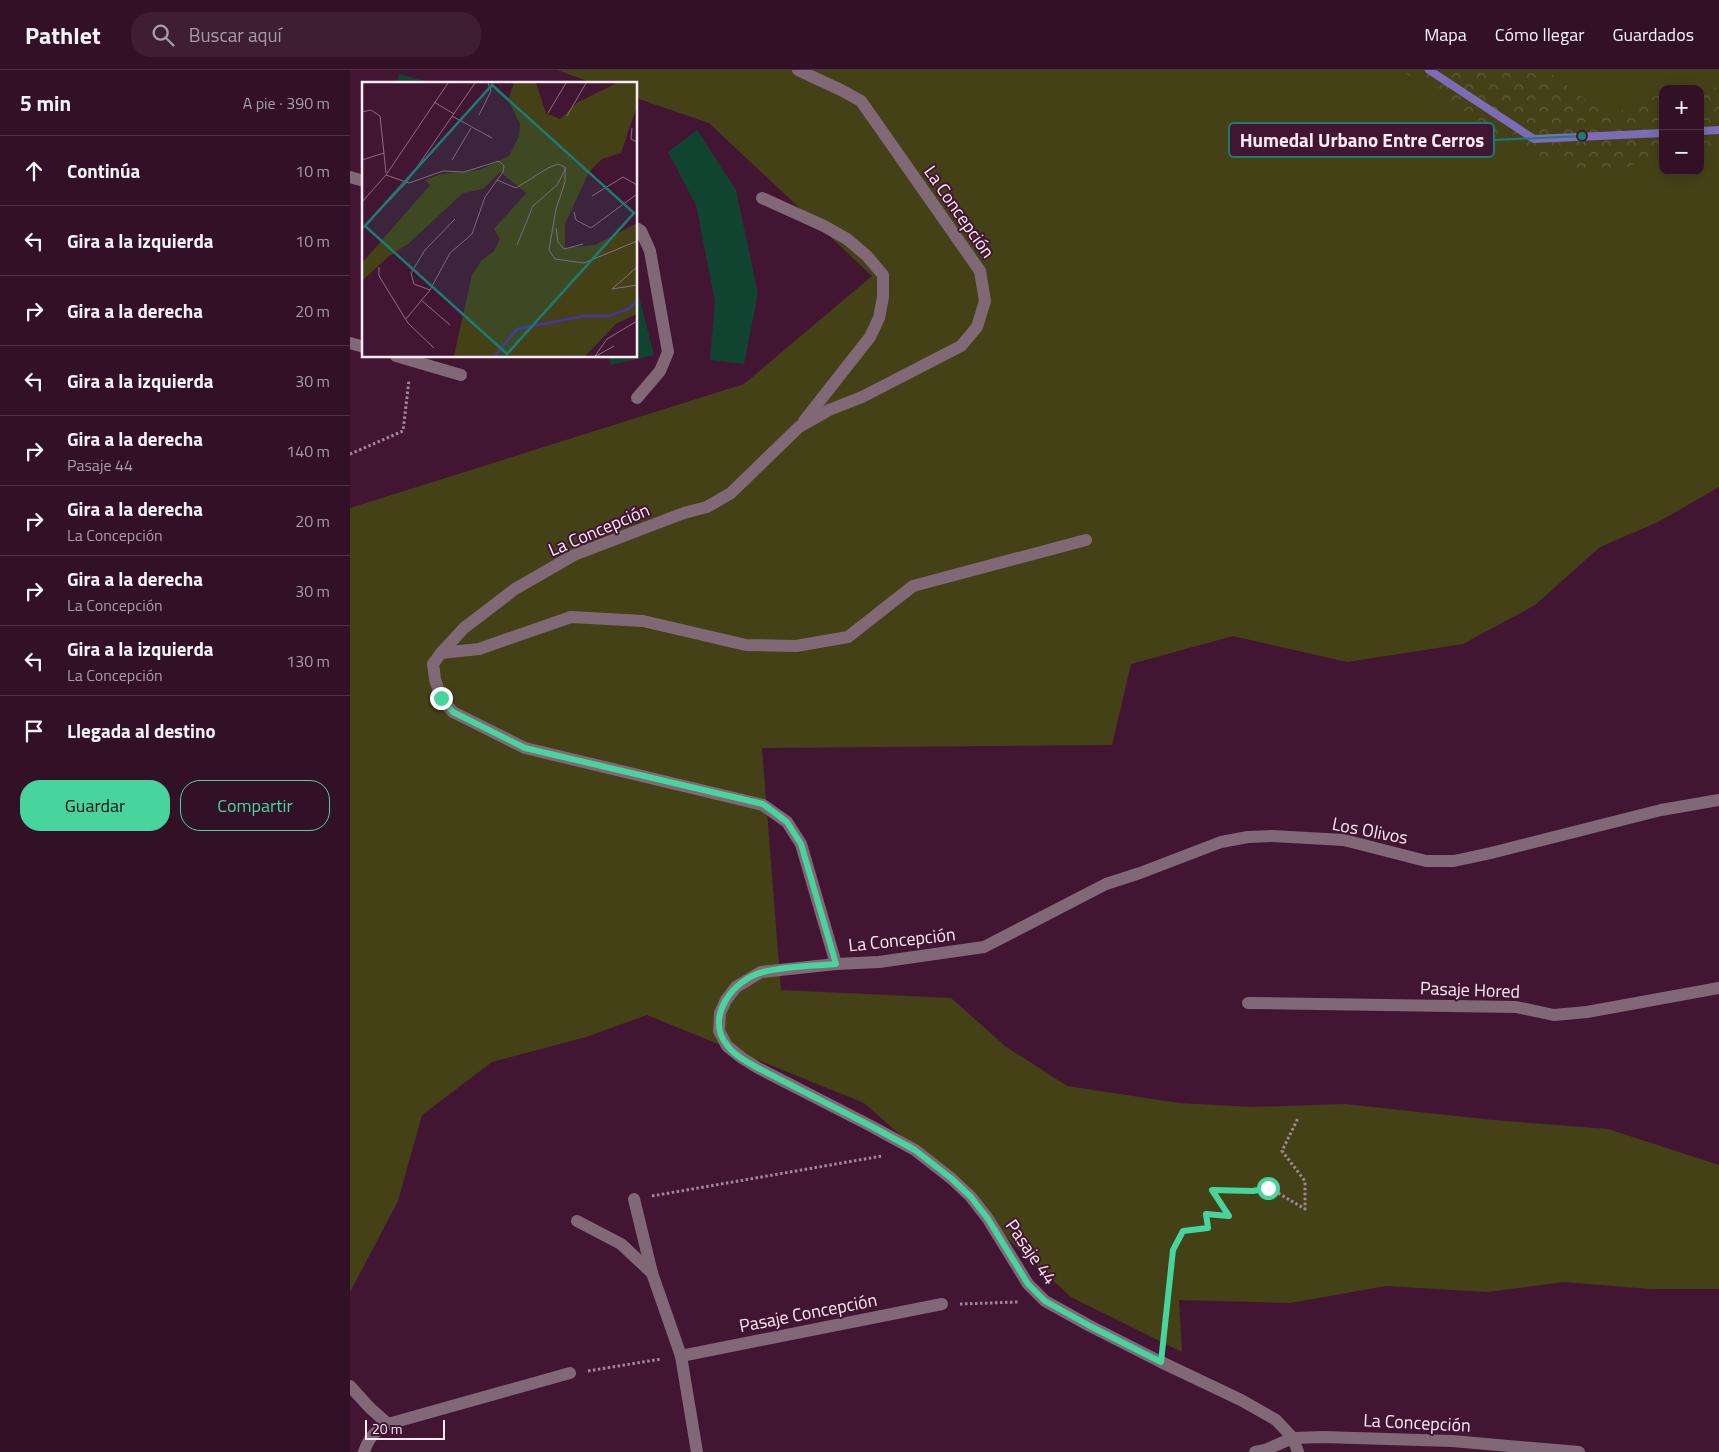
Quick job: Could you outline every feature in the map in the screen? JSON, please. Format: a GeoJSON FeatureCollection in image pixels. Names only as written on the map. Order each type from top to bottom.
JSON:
{"type":"FeatureCollection","features":[{"type":"Feature","properties":{"kind":"street","name":"La Concepción"},"geometry":{"type":"LineString","coordinates":[[798,70],[861,101],[980,272],[985,300],[977,327],[961,346],[862,397],[829,410],[799,427],[731,493],[707,507],[684,513],[574,555],[515,589],[464,628],[440,653],[433,664],[441,698],[453,712],[525,748],[763,804],[787,822],[801,844],[836,964]]}},
{"type":"Feature","properties":{"kind":"street"},"geometry":{"type":"LineString","coordinates":[[762,198],[824,226],[847,239],[867,256],[883,275],[883,297],[879,318],[870,337],[799,427]]}},
{"type":"Feature","properties":{"kind":"street"},"geometry":{"type":"LineString","coordinates":[[637,398],[660,371],[668,352],[650,251],[641,231],[638,229]]}},
{"type":"Feature","properties":{"kind":"street"},"geometry":{"type":"LineString","coordinates":[[402,358],[461,375]]}},
{"type":"Feature","properties":{"kind":"street"},"geometry":{"type":"LineString","coordinates":[[440,653],[479,649],[571,617],[643,622],[746,645],[796,646],[848,637],[914,586],[1086,540]]}},
{"type":"Feature","properties":{"kind":"street","name":"Los Olivos"},"geometry":{"type":"LineString","coordinates":[[971,950],[999,941],[1106,884],[1221,842],[1248,837],[1272,836],[1344,840],[1426,861],[1454,861],[1491,854],[1661,810],[1719,800]]}},
{"type":"Feature","properties":{"kind":"street","name":"La Concepción"},"geometry":{"type":"LineString","coordinates":[[742,1058],[727,1046],[719,1031],[720,1013],[726,1000],[736,987],[761,972],[836,964],[879,962],[971,950]]}},
{"type":"Feature","properties":{"kind":"street","name":"Pasaje Hored"},"geometry":{"type":"LineString","coordinates":[[1248,1003],[1516,1007],[1554,1015],[1587,1012],[1719,988]]}},
{"type":"Feature","properties":{"kind":"street","name":"Pasaje 44"},"geometry":{"type":"LineString","coordinates":[[742,1058],[915,1150],[952,1179],[971,1197],[988,1219],[1028,1284],[1045,1301],[1161,1362],[1241,1400],[1276,1420],[1293,1438],[1298,1452]]}},
{"type":"Feature","properties":{"kind":"street"},"geometry":{"type":"LineString","coordinates":[[634,1199],[652,1273],[681,1356],[697,1452]]}},
{"type":"Feature","properties":{"kind":"street"},"geometry":{"type":"LineString","coordinates":[[577,1221],[621,1244],[652,1273]]}},
{"type":"Feature","properties":{"kind":"street","name":"Pasaje Concepción"},"geometry":{"type":"LineString","coordinates":[[681,1356],[942,1304]]}},
{"type":"Feature","properties":{"kind":"street"},"geometry":{"type":"LineString","coordinates":[[364,1452],[368,1440],[376,1431],[388,1424],[570,1373]]}},
{"type":"Feature","properties":{"kind":"street"},"geometry":{"type":"LineString","coordinates":[[350,1386],[388,1424]]}},
{"type":"Feature","properties":{"kind":"street","name":"La Concepción"},"geometry":{"type":"LineString","coordinates":[[1255,1452],[1265,1450],[1293,1438],[1323,1436],[1452,1441],[1579,1452]]}},
{"type":"Feature","properties":{"kind":"path"},"geometry":{"type":"LineString","coordinates":[[350,454],[404,431],[412,361]]}},
{"type":"Feature","properties":{"kind":"path"},"geometry":{"type":"LineString","coordinates":[[1161,1362],[1173,1250],[1183,1231],[1208,1228],[1206,1214],[1229,1216],[1212,1190],[1253,1191],[1268,1188],[1305,1209],[1305,1181],[1282,1151],[1298,1118]]}},
{"type":"Feature","properties":{"kind":"path"},"geometry":{"type":"LineString","coordinates":[[634,1199],[915,1150]]}},
{"type":"Feature","properties":{"kind":"path"},"geometry":{"type":"LineString","coordinates":[[942,1304],[1045,1301]]}},
{"type":"Feature","properties":{"kind":"path"},"geometry":{"type":"LineString","coordinates":[[570,1373],[681,1356]]}},
{"type":"Feature","properties":{"kind":"green space"},"geometry":{"type":"Polygon","coordinates":[[[557,70],[1719,70],[1719,487],[1658,522],[1600,547],[1535,605],[1463,644],[1347,662],[1233,636],[1131,664],[1112,745],[762,748],[781,990],[951,998],[1005,1046],[1067,1086],[1179,1103],[1252,1107],[1345,1104],[1493,1120],[1608,1129],[1719,1165],[1719,1289],[1650,1289],[1564,1282],[1487,1292],[1386,1286],[1290,1303],[1179,1300],[1182,1352],[1071,1297],[965,1200],[972,1198],[864,1103],[647,1015],[586,1037],[492,1062],[422,1115],[398,1201],[350,1292],[350,508],[744,384],[872,276],[709,123],[638,99],[638,82],[590,82],[557,70]]]}},
{"type":"Feature","properties":{"kind":"green space"},"geometry":{"type":"Polygon","coordinates":[[[1401,70],[1547,70],[1609,118],[1639,99],[1659,96],[1659,159],[1597,174],[1526,153],[1401,70]]]}},
{"type":"Feature","properties":{"kind":"green space"},"geometry":{"type":"Polygon","coordinates":[[[1719,87],[1719,150],[1704,151],[1704,89],[1719,87]]]}},
{"type":"Feature","properties":{"kind":"building"},"geometry":{"type":"Polygon","coordinates":[[[399,74],[428,82],[397,82],[399,74]]]}},
{"type":"Feature","properties":{"kind":"building"},"geometry":{"type":"Polygon","coordinates":[[[697,130],[736,190],[758,293],[744,364],[710,360],[715,301],[696,205],[668,152],[697,130]]]}},
{"type":"Feature","properties":{"kind":"building"},"geometry":{"type":"Polygon","coordinates":[[[638,292],[654,355],[611,365],[609,358],[638,358],[638,292]]]}},
{"type":"Feature","properties":{"kind":"waterway"},"geometry":{"type":"LineString","coordinates":[[1429,70],[1534,139],[1659,133]]}},
{"type":"Feature","properties":{"kind":"waterway"},"geometry":{"type":"LineString","coordinates":[[1704,131],[1719,130]]}},
{"type":"Feature","properties":{"kind":"place","name":"Humedal Urbano Entre Cerros"},"geometry":{"type":"Point","coordinates":[1582,136]}},
{"type":"Feature","properties":{"kind":"route"},"geometry":{"type":"LineString","coordinates":[[441,698],[453,712],[525,748],[763,804],[787,822],[801,844],[836,964],[761,972],[736,987],[726,1000],[720,1013],[719,1031],[727,1046],[758,1068],[915,1150],[952,1179],[971,1197],[988,1219],[1028,1284],[1045,1301],[1161,1362],[1173,1250],[1183,1231],[1208,1228],[1206,1214],[1229,1216],[1212,1190],[1253,1191],[1268,1188]]}}]}
